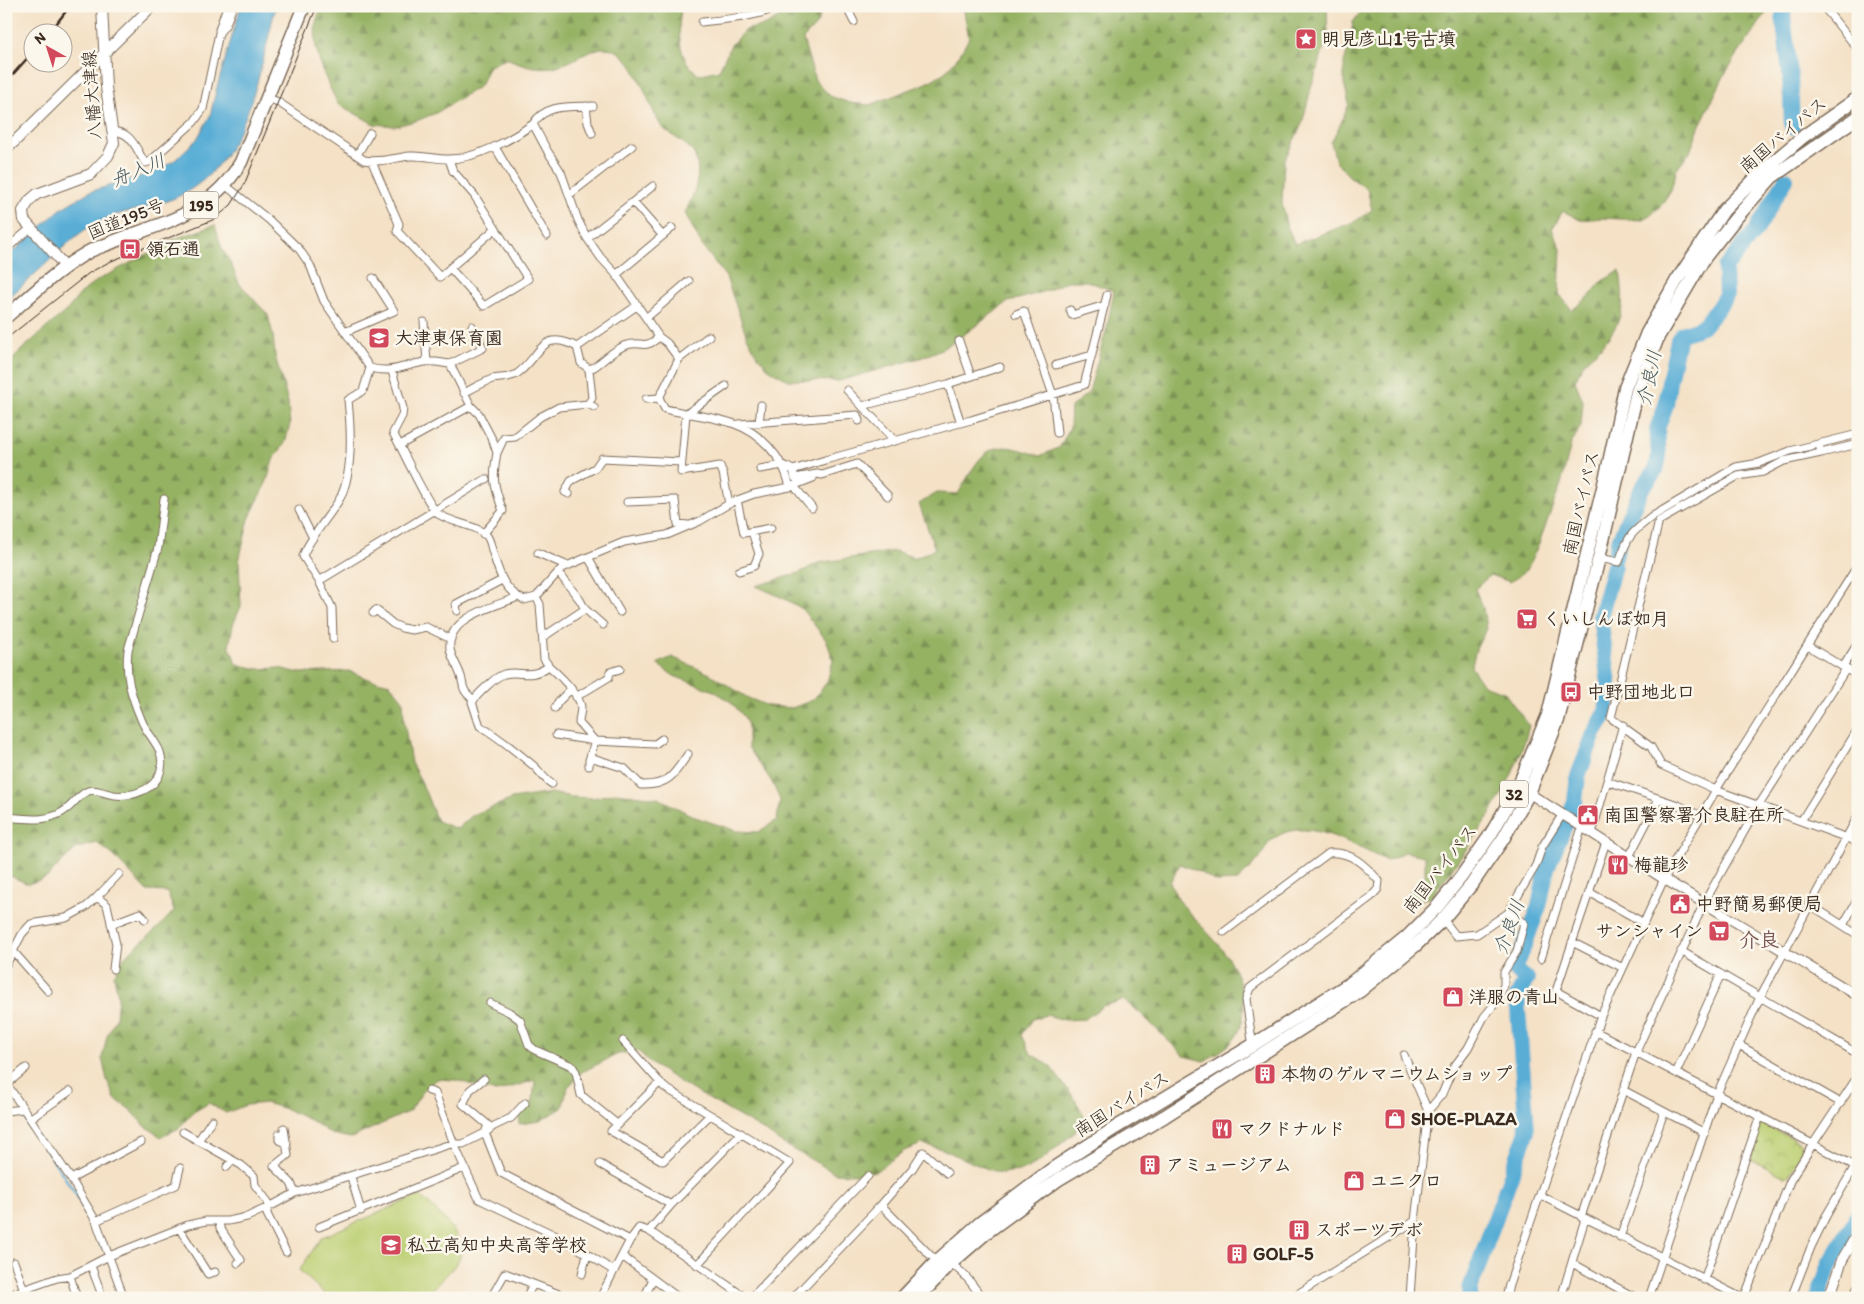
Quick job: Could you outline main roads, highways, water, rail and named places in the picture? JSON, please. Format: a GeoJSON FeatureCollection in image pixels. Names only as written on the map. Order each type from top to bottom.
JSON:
{"type":"FeatureCollection","features":[{"type":"Feature","properties":{"kind":"highway","name":"国道195号"},"geometry":{"type":"LineString","coordinates":[[6,317],[64,266],[92,250],[198,208],[225,185],[241,162],[304,6]]}},
{"type":"Feature","properties":{"kind":"highway","name":"南国バイパス"},"geometry":{"type":"LineString","coordinates":[[902,1298],[943,1263],[1059,1179],[1165,1116],[1358,977],[1406,938],[1436,907],[1461,877],[1524,790],[1548,715],[1608,467],[1624,388],[1647,333],[1677,280],[1724,210],[1766,168],[1804,136],[1858,98]]}},
{"type":"Feature","properties":{"kind":"highway","name":"南国バイパス"},"geometry":{"type":"LineString","coordinates":[[1255,1051],[1360,992],[1402,958],[1443,919],[1472,884],[1503,840],[1524,790],[1558,720],[1599,558],[1637,392],[1658,337],[1705,256],[1734,219],[1772,177],[1858,117]]}},
{"type":"Feature","properties":{"kind":"highway","name":"南国バイパス"},"geometry":{"type":"LineString","coordinates":[[918,1298],[943,1263]]}},
{"type":"Feature","properties":{"kind":"main road"},"geometry":{"type":"LineString","coordinates":[[6,150],[152,6]]}},
{"type":"Feature","properties":{"kind":"main road","name":"八幡大津線"},"geometry":{"type":"LineString","coordinates":[[64,266],[24,220],[23,211],[30,200],[37,194],[91,174],[101,166],[114,143],[106,87],[104,9]]}},
{"type":"Feature","properties":{"kind":"main road"},"geometry":{"type":"LineString","coordinates":[[1829,1298],[1842,1260],[1858,1233]]}},
{"type":"Feature","properties":{"kind":"water"},"geometry":{"type":"Polygon","coordinates":[[[241,6],[276,6],[263,60],[246,115],[234,141],[219,164],[200,183],[175,198],[115,215],[96,223],[67,244],[6,300],[6,258],[62,208],[89,192],[154,172],[175,160],[197,139],[210,116],[241,6]]]}},
{"type":"Feature","properties":{"kind":"waterway","name":"介良川"},"geometry":{"type":"LineString","coordinates":[[1785,6],[1783,15],[1790,74],[1792,127]]}},
{"type":"Feature","properties":{"kind":"waterway","name":"介良川"},"geometry":{"type":"LineString","coordinates":[[1615,557],[1618,544],[1642,488],[1656,470],[1659,455],[1657,429],[1666,405],[1678,340],[1682,334],[1702,327],[1718,308],[1726,295],[1725,268],[1757,229],[1786,179]]}},
{"type":"Feature","properties":{"kind":"waterway","name":"介良川"},"geometry":{"type":"LineString","coordinates":[[1470,1298],[1470,1289],[1527,1131],[1517,996],[1527,979],[1515,970],[1539,906],[1547,868],[1575,801],[1578,776],[1594,734],[1606,713],[1609,684],[1600,617],[1614,566]]}},
{"type":"Feature","properties":{"kind":"waterway"},"geometry":{"type":"LineString","coordinates":[[6,1106],[14,1106]]}},
{"type":"Feature","properties":{"kind":"waterway"},"geometry":{"type":"LineString","coordinates":[[24,1117],[76,1194],[102,1247]]}},
{"type":"Feature","properties":{"kind":"waterway"},"geometry":{"type":"LineString","coordinates":[[1818,1298],[1830,1264],[1858,1215]]}},
{"type":"Feature","properties":{"kind":"tram line"},"geometry":{"type":"LineString","coordinates":[[6,339],[89,273],[109,262],[215,219],[231,205],[244,185],[317,6]]}},
{"type":"Feature","properties":{"kind":"railway"},"geometry":{"type":"LineString","coordinates":[[58,22],[70,6]]}},
{"type":"Feature","properties":{"kind":"railway"},"geometry":{"type":"LineString","coordinates":[[6,82],[22,64]]}},
{"type":"Feature","properties":{"kind":"place","name":"明見彦山1号古墳"},"geometry":{"type":"Point","coordinates":[1306,39]}},
{"type":"Feature","properties":{"kind":"place","name":"領石通"},"geometry":{"type":"Point","coordinates":[130,249]}},
{"type":"Feature","properties":{"kind":"place","name":"大津東保育園"},"geometry":{"type":"Point","coordinates":[379,338]}},
{"type":"Feature","properties":{"kind":"place","name":"くいしんぼ如月"},"geometry":{"type":"Point","coordinates":[1527,619]}},
{"type":"Feature","properties":{"kind":"place","name":"中野団地北口"},"geometry":{"type":"Point","coordinates":[1571,692]}},
{"type":"Feature","properties":{"kind":"place","name":"南国警察署介良駐在所"},"geometry":{"type":"Point","coordinates":[1588,815]}},
{"type":"Feature","properties":{"kind":"place","name":"梅龍珍"},"geometry":{"type":"Point","coordinates":[1618,865]}},
{"type":"Feature","properties":{"kind":"place","name":"中野簡易郵便局"},"geometry":{"type":"Point","coordinates":[1680,904]}},
{"type":"Feature","properties":{"kind":"place","name":"サンシャイン"},"geometry":{"type":"Point","coordinates":[1719,931]}},
{"type":"Feature","properties":{"kind":"place","name":"洋服の青山"},"geometry":{"type":"Point","coordinates":[1453,997]}},
{"type":"Feature","properties":{"kind":"place","name":"本物のゲルマニウムショップ"},"geometry":{"type":"Point","coordinates":[1265,1074]}},
{"type":"Feature","properties":{"kind":"place","name":"SHOE-PLAZA"},"geometry":{"type":"Point","coordinates":[1395,1119]}},
{"type":"Feature","properties":{"kind":"place","name":"マクドナルド"},"geometry":{"type":"Point","coordinates":[1222,1129]}},
{"type":"Feature","properties":{"kind":"place","name":"アミュージアム"},"geometry":{"type":"Point","coordinates":[1150,1165]}},
{"type":"Feature","properties":{"kind":"place","name":"ユニクロ"},"geometry":{"type":"Point","coordinates":[1354,1181]}},
{"type":"Feature","properties":{"kind":"place","name":"スポーツデボ"},"geometry":{"type":"Point","coordinates":[1299,1230]}},
{"type":"Feature","properties":{"kind":"place","name":"私立高知中央高等学校"},"geometry":{"type":"Point","coordinates":[391,1245]}},
{"type":"Feature","properties":{"kind":"place","name":"GOLF-5"},"geometry":{"type":"Point","coordinates":[1237,1254]}},
{"type":"Feature","properties":{"kind":"district","name":"介良"},"geometry":{"type":"Point","coordinates":[1759,940]}},
{"type":"Feature","properties":{"kind":"water label","name":"舟入川"},"geometry":{"type":"Point","coordinates":[138,170]}}]}
